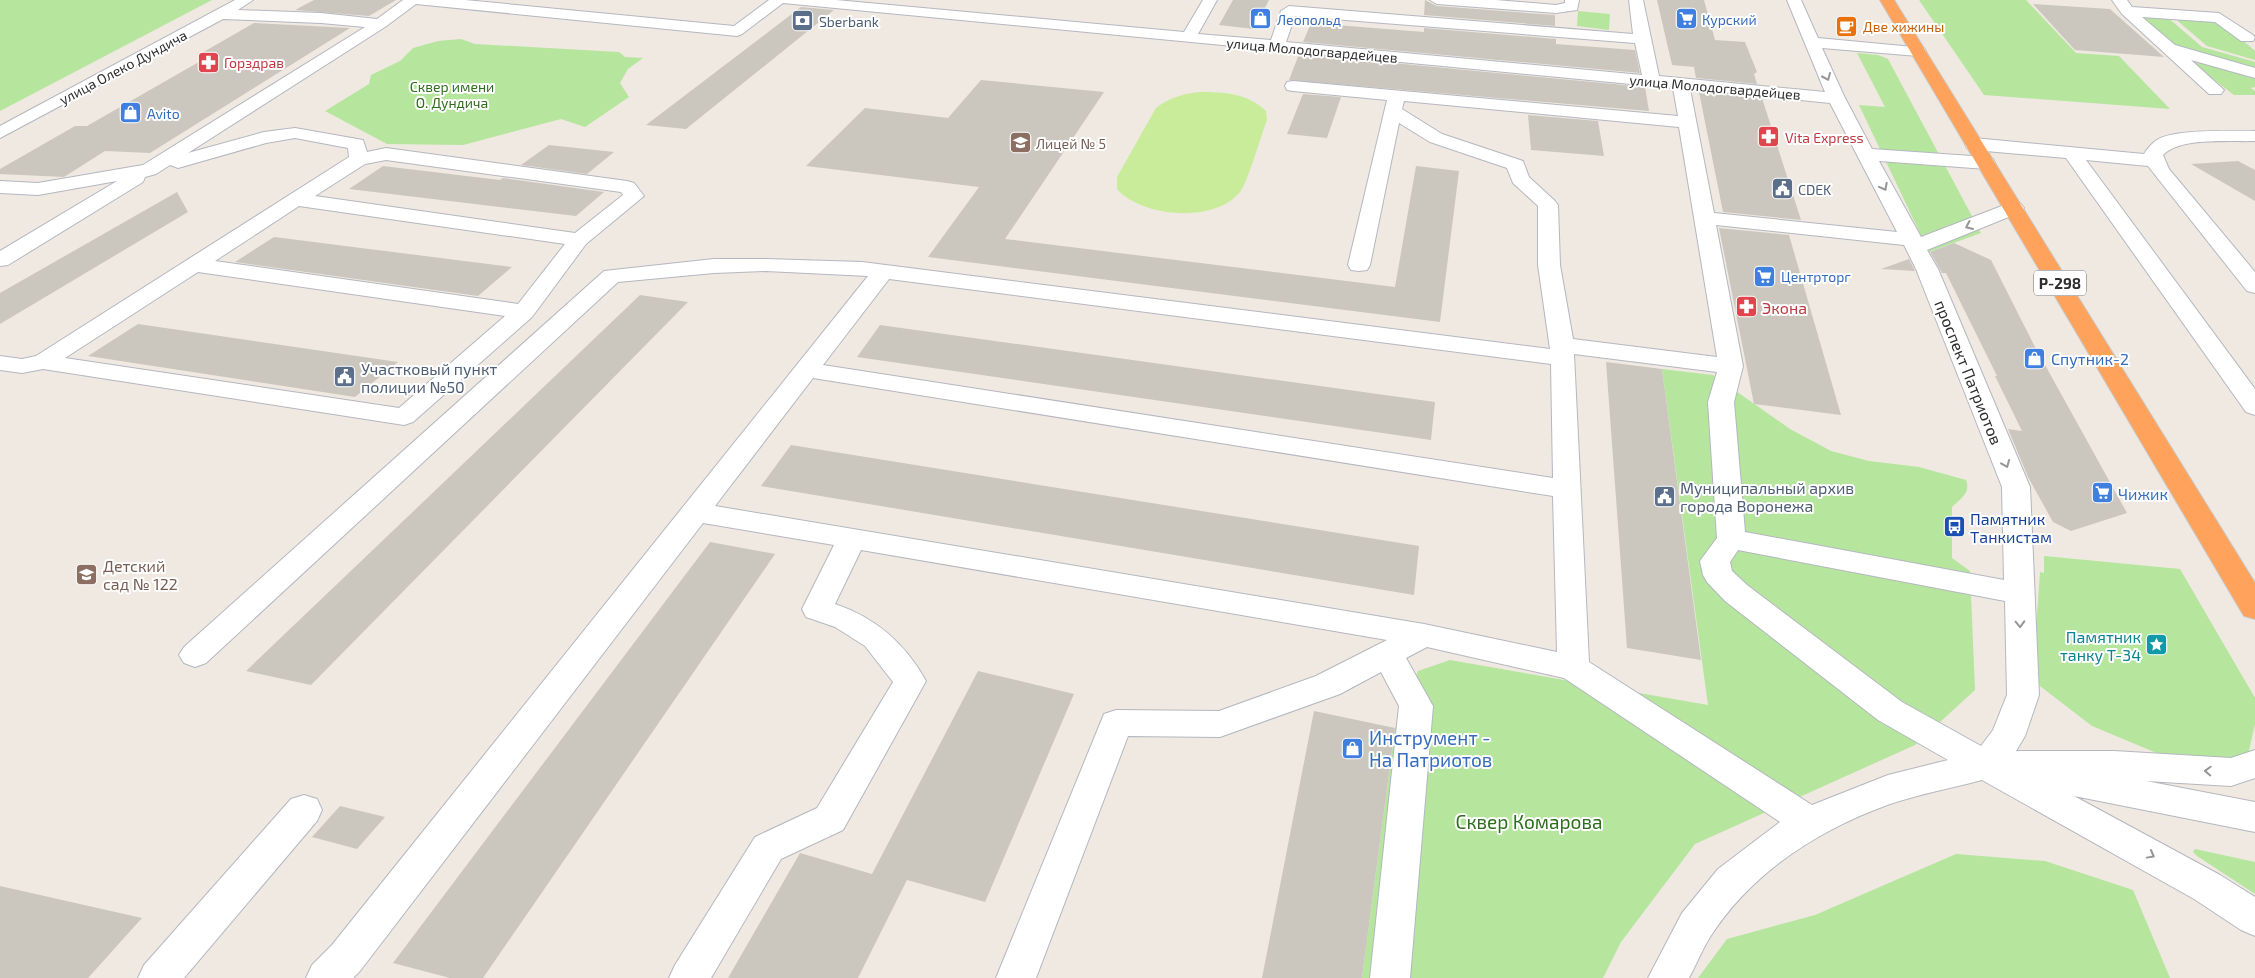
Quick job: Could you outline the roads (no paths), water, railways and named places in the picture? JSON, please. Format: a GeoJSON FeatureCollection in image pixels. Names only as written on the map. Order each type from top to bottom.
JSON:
{"type":"FeatureCollection","features":[{"type":"Feature","properties":{"kind":"highway","name":"Р-298"},"geometry":{"type":"LineString","coordinates":[[1886,0],[2014,208],[2255,608]]}},
{"type":"Feature","properties":{"kind":"street","name":"улица Олеко Дундича"},"geometry":{"type":"LineString","coordinates":[[0,133],[246,0]]}},
{"type":"Feature","properties":{"kind":"street"},"geometry":{"type":"LineString","coordinates":[[0,260],[149,170],[380,24],[412,0]]}},
{"type":"Feature","properties":{"kind":"street"},"geometry":{"type":"LineString","coordinates":[[419,0],[737,31],[778,0]]}},
{"type":"Feature","properties":{"kind":"street","name":"улица Молодогвардейцев"},"geometry":{"type":"LineString","coordinates":[[788,0],[864,3],[1188,38],[1836,98]]}},
{"type":"Feature","properties":{"kind":"street"},"geometry":{"type":"LineString","coordinates":[[1188,38],[1210,0]]}},
{"type":"Feature","properties":{"kind":"street"},"geometry":{"type":"LineString","coordinates":[[1437,0],[1556,9],[1572,7],[1572,0]]}},
{"type":"Feature","properties":{"kind":"street"},"geometry":{"type":"LineString","coordinates":[[1636,0],[1642,40],[1652,82]]}},
{"type":"Feature","properties":{"kind":"street","name":"проспект Патриотов"},"geometry":{"type":"LineString","coordinates":[[1789,0],[1812,42],[1836,98],[1927,269],[2016,487],[2023,695],[2008,736],[1986,765]]}},
{"type":"Feature","properties":{"kind":"street"},"geometry":{"type":"LineString","coordinates":[[2123,6],[2219,18],[2252,40]]}},
{"type":"Feature","properties":{"kind":"street"},"geometry":{"type":"LineString","coordinates":[[2123,6],[2215,90]]}},
{"type":"Feature","properties":{"kind":"street"},"geometry":{"type":"LineString","coordinates":[[1277,46],[1290,11],[1642,40]]}},
{"type":"Feature","properties":{"kind":"street"},"geometry":{"type":"LineString","coordinates":[[220,14],[322,18],[380,24]]}},
{"type":"Feature","properties":{"kind":"street"},"geometry":{"type":"LineString","coordinates":[[1812,42],[1918,51]]}},
{"type":"Feature","properties":{"kind":"street"},"geometry":{"type":"LineString","coordinates":[[2168,49],[2255,73]]}},
{"type":"Feature","properties":{"kind":"street"},"geometry":{"type":"LineString","coordinates":[[1681,85],[1731,366],[1721,402],[1731,539],[1715,561],[1718,574],[1736,593],[1890,711],[2207,886],[2255,918]]}},
{"type":"Feature","properties":{"kind":"street"},"geometry":{"type":"LineString","coordinates":[[1293,86],[1394,103],[1687,122]]}},
{"type":"Feature","properties":{"kind":"street"},"geometry":{"type":"LineString","coordinates":[[1359,265],[1394,103]]}},
{"type":"Feature","properties":{"kind":"street"},"geometry":{"type":"LineString","coordinates":[[1394,103],[1436,138],[1516,165],[1520,179],[1548,205],[1549,266],[1562,352],[1573,668]]}},
{"type":"Feature","properties":{"kind":"street"},"geometry":{"type":"LineString","coordinates":[[0,186],[38,189],[149,170],[264,138],[295,133],[356,144],[359,159]]}},
{"type":"Feature","properties":{"kind":"street"},"geometry":{"type":"LineString","coordinates":[[2255,136],[2192,138],[2164,143],[2153,154],[2154,161],[2255,286]]}},
{"type":"Feature","properties":{"kind":"street"},"geometry":{"type":"LineString","coordinates":[[1974,144],[2154,161]]}},
{"type":"Feature","properties":{"kind":"street"},"geometry":{"type":"LineString","coordinates":[[0,363],[22,366],[43,362],[404,417],[524,312],[579,240],[634,196],[627,187],[386,154],[359,159],[299,200],[43,362]]}},
{"type":"Feature","properties":{"kind":"street"},"geometry":{"type":"LineString","coordinates":[[1866,154],[1986,163]]}},
{"type":"Feature","properties":{"kind":"street"},"geometry":{"type":"LineString","coordinates":[[2072,154],[2255,407]]}},
{"type":"Feature","properties":{"kind":"street"},"geometry":{"type":"LineString","coordinates":[[299,200],[579,240]]}},
{"type":"Feature","properties":{"kind":"street"},"geometry":{"type":"LineString","coordinates":[[1706,218],[1914,243],[2014,208]]}},
{"type":"Feature","properties":{"kind":"street"},"geometry":{"type":"LineString","coordinates":[[196,265],[524,312]]}},
{"type":"Feature","properties":{"kind":"street"},"geometry":{"type":"LineString","coordinates":[[195,655],[612,276],[658,270],[757,265],[884,271],[1562,352],[1731,366]]}},
{"type":"Feature","properties":{"kind":"street"},"geometry":{"type":"LineString","coordinates":[[326,978],[346,958],[884,271]]}},
{"type":"Feature","properties":{"kind":"street"},"geometry":{"type":"LineString","coordinates":[[807,370],[1567,489]]}},
{"type":"Feature","properties":{"kind":"street"},"geometry":{"type":"LineString","coordinates":[[696,512],[1424,635],[1573,668],[1809,822]]}},
{"type":"Feature","properties":{"kind":"street"},"geometry":{"type":"LineString","coordinates":[[690,978],[768,848],[830,818],[910,681],[876,638],[846,619],[817,609],[852,539]]}},
{"type":"Feature","properties":{"kind":"street"},"geometry":{"type":"LineString","coordinates":[[1731,539],[2019,594]]}},
{"type":"Feature","properties":{"kind":"street"},"geometry":{"type":"LineString","coordinates":[[1016,978],[1116,723],[1220,724],[1328,684],[1424,635]]}},
{"type":"Feature","properties":{"kind":"street"},"geometry":{"type":"LineString","coordinates":[[1388,654],[1416,706],[1390,978]]}},
{"type":"Feature","properties":{"kind":"street"},"geometry":{"type":"LineString","coordinates":[[1668,978],[1696,925],[1731,881],[1767,851],[1809,822],[1888,790],[1986,765],[2114,766],[2231,772],[2255,764]]}},
{"type":"Feature","properties":{"kind":"street"},"geometry":{"type":"LineString","coordinates":[[1986,765],[2255,817]]}},
{"type":"Feature","properties":{"kind":"street"},"geometry":{"type":"LineString","coordinates":[[158,978],[304,810]]}},
{"type":"Feature","properties":{"kind":"place","name":"Леопольд"},"geometry":{"type":"Point","coordinates":[1261,19]}},
{"type":"Feature","properties":{"kind":"place","name":"Курский"},"geometry":{"type":"Point","coordinates":[1686,19]}},
{"type":"Feature","properties":{"kind":"place","name":"Sberbank"},"geometry":{"type":"Point","coordinates":[803,21]}},
{"type":"Feature","properties":{"kind":"place","name":"Две хижины"},"geometry":{"type":"Point","coordinates":[1847,26]}},
{"type":"Feature","properties":{"kind":"place","name":"Горздрав"},"geometry":{"type":"Point","coordinates":[208,62]}},
{"type":"Feature","properties":{"kind":"place","name":"Avito"},"geometry":{"type":"Point","coordinates":[131,113]}},
{"type":"Feature","properties":{"kind":"place","name":"Vita Express"},"geometry":{"type":"Point","coordinates":[1769,137]}},
{"type":"Feature","properties":{"kind":"place","name":"Лицей № 5"},"geometry":{"type":"Point","coordinates":[1020,143]}},
{"type":"Feature","properties":{"kind":"place","name":"CDEK"},"geometry":{"type":"Point","coordinates":[1782,189]}},
{"type":"Feature","properties":{"kind":"place","name":"Центрторг"},"geometry":{"type":"Point","coordinates":[1765,276]}},
{"type":"Feature","properties":{"kind":"place","name":"Экона"},"geometry":{"type":"Point","coordinates":[1746,307]}},
{"type":"Feature","properties":{"kind":"place","name":"Спутник-2"},"geometry":{"type":"Point","coordinates":[2035,358]}},
{"type":"Feature","properties":{"kind":"place","name":"Участковый пункт полиции №50"},"geometry":{"type":"Point","coordinates":[345,377]}},
{"type":"Feature","properties":{"kind":"place","name":"Чижик"},"geometry":{"type":"Point","coordinates":[2102,493]}},
{"type":"Feature","properties":{"kind":"place","name":"Муниципальный архив города Воронежа"},"geometry":{"type":"Point","coordinates":[1664,496]}},
{"type":"Feature","properties":{"kind":"place","name":"Памятник Танкистам"},"geometry":{"type":"Point","coordinates":[1954,527]}},
{"type":"Feature","properties":{"kind":"place","name":"Детский сад № 122"},"geometry":{"type":"Point","coordinates":[87,574]}},
{"type":"Feature","properties":{"kind":"place","name":"Памятник танку Т-34"},"geometry":{"type":"Point","coordinates":[2157,645]}},
{"type":"Feature","properties":{"kind":"place","name":"Инструмент - На Патриотов"},"geometry":{"type":"Point","coordinates":[1353,748]}},
{"type":"Feature","properties":{"kind":"park label","name":"Сквер имени О. Дундича"},"geometry":{"type":"Point","coordinates":[452,94]}},
{"type":"Feature","properties":{"kind":"park label","name":"Сквер Комарова"},"geometry":{"type":"Point","coordinates":[1529,821]}}]}
